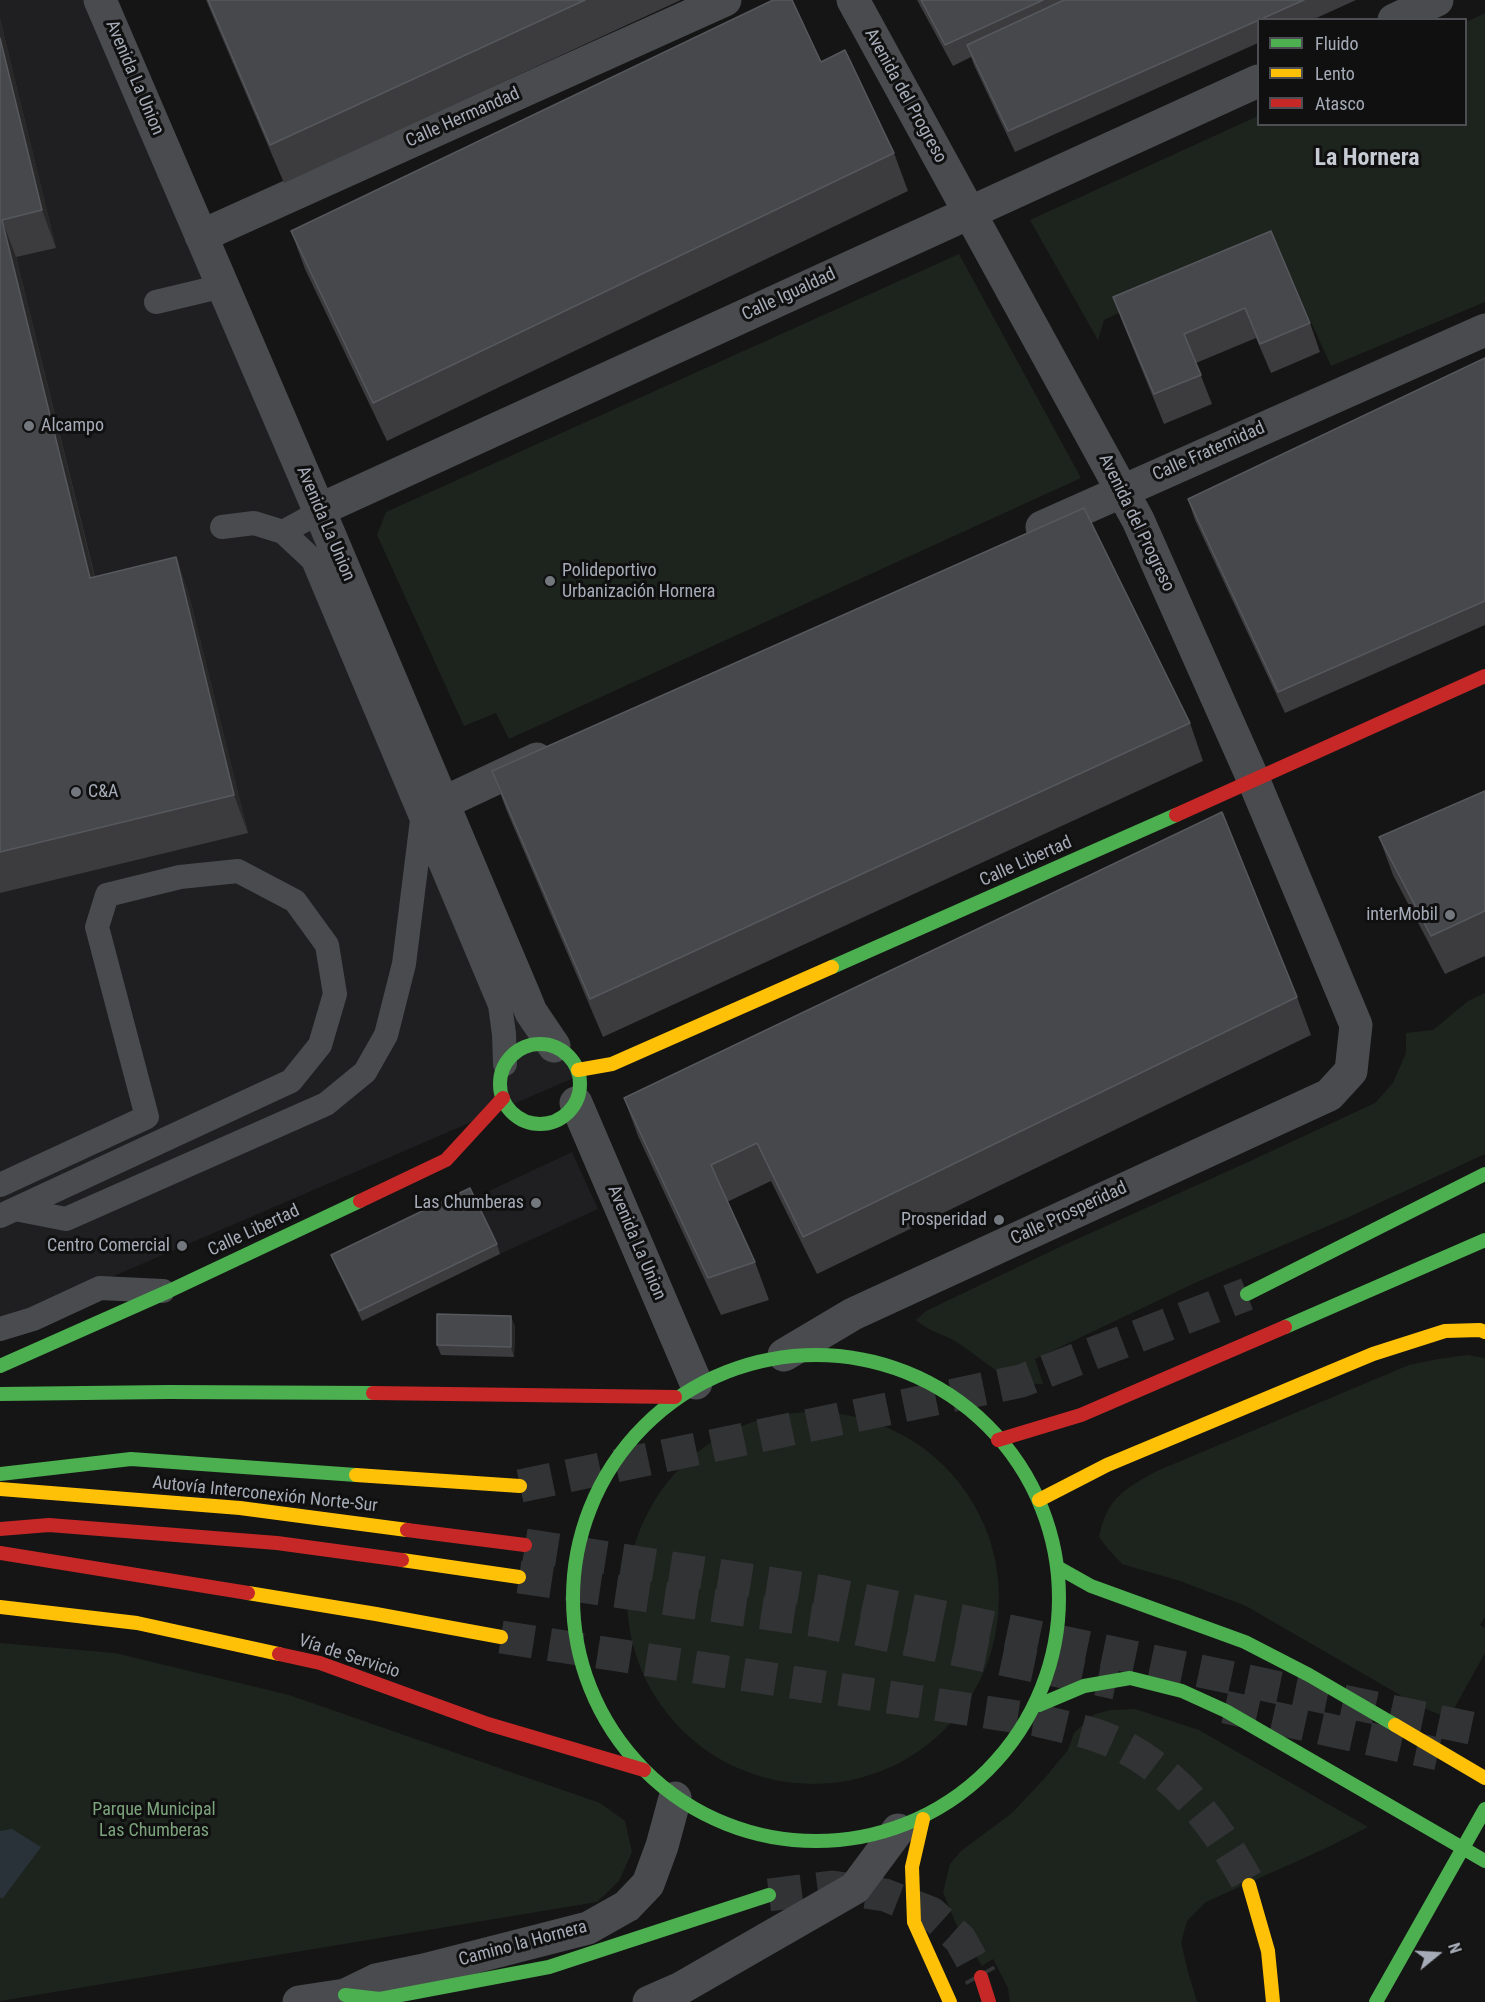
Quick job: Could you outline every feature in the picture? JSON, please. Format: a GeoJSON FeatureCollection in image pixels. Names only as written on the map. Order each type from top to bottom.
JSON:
{"type":"FeatureCollection","features":[{"type":"Feature","properties":{"kind":"main road","name":"Calle Libertad"},"geometry":{"type":"LineString","coordinates":[[578,1070],[612,1064],[1254,781],[1485,676]]}},
{"type":"Feature","properties":{"kind":"main road"},"geometry":{"type":"LineString","coordinates":[[537,1044],[555,1047],[572,1059],[578,1070],[581,1083],[573,1109],[563,1118],[550,1124],[536,1125],[523,1122],[503,1102],[500,1076],[514,1054],[525,1046],[537,1044]]}},
{"type":"Feature","properties":{"kind":"main road","name":"Calle Libertad"},"geometry":{"type":"LineString","coordinates":[[0,1366],[169,1291],[446,1160],[503,1098]]}},
{"type":"Feature","properties":{"kind":"main road"},"geometry":{"type":"LineString","coordinates":[[1247,1294],[1485,1174]]}},
{"type":"Feature","properties":{"kind":"main road"},"geometry":{"type":"LineString","coordinates":[[998,1440],[1082,1415],[1485,1240]]}},
{"type":"Feature","properties":{"kind":"main road"},"geometry":{"type":"LineString","coordinates":[[1039,1500],[1107,1465],[1373,1354],[1445,1331],[1480,1330],[1485,1332]]}},
{"type":"Feature","properties":{"kind":"main road"},"geometry":{"type":"LineString","coordinates":[[833,1354],[876,1361],[947,1392],[987,1424],[1039,1500],[1059,1568],[1058,1634],[1039,1705],[1017,1739],[983,1779],[911,1825],[848,1840],[759,1834],[675,1798],[644,1770],[598,1711],[578,1659],[572,1569],[583,1518],[629,1439],[686,1390],[741,1365],[784,1355],[833,1354]]}},
{"type":"Feature","properties":{"kind":"main road"},"geometry":{"type":"LineString","coordinates":[[0,1395],[100,1392],[686,1390]]}},
{"type":"Feature","properties":{"kind":"main road"},"geometry":{"type":"LineString","coordinates":[[0,1474],[131,1459],[520,1486]]}},
{"type":"Feature","properties":{"kind":"main road","name":"Autovía Interconexión Norte-Sur"},"geometry":{"type":"LineString","coordinates":[[0,1489],[240,1508],[525,1545]]}},
{"type":"Feature","properties":{"kind":"main road"},"geometry":{"type":"LineString","coordinates":[[0,1529],[49,1525],[277,1543],[519,1577]]}},
{"type":"Feature","properties":{"kind":"main road"},"geometry":{"type":"LineString","coordinates":[[0,1553],[100,1572],[431,1623],[501,1637]]}},
{"type":"Feature","properties":{"kind":"main road"},"geometry":{"type":"LineString","coordinates":[[1059,1568],[1091,1586],[1245,1642],[1309,1675],[1485,1778]]}},
{"type":"Feature","properties":{"kind":"main road","name":"Vía de Servicio"},"geometry":{"type":"LineString","coordinates":[[0,1607],[137,1623],[320,1663],[488,1724],[644,1770]]}},
{"type":"Feature","properties":{"kind":"main road"},"geometry":{"type":"LineString","coordinates":[[1039,1705],[1084,1686],[1130,1678],[1182,1691],[1226,1711],[1485,1860]]}},
{"type":"Feature","properties":{"kind":"main road"},"geometry":{"type":"LineString","coordinates":[[1376,2002],[1485,1809]]}},
{"type":"Feature","properties":{"kind":"main road"},"geometry":{"type":"LineString","coordinates":[[911,1825],[914,1922],[950,2002]]}},
{"type":"Feature","properties":{"kind":"main road"},"geometry":{"type":"LineString","coordinates":[[1250,1886],[1268,1951],[1273,2002]]}},
{"type":"Feature","properties":{"kind":"main road"},"geometry":{"type":"LineString","coordinates":[[345,1995],[380,1999],[549,1967],[770,1895]]}},
{"type":"Feature","properties":{"kind":"main road"},"geometry":{"type":"LineString","coordinates":[[981,1977],[989,2002]]}},
{"type":"Feature","properties":{"kind":"street","name":"Avenida La Union"},"geometry":{"type":"LineString","coordinates":[[100,0],[319,510],[433,811],[531,1012],[555,1047]]}},
{"type":"Feature","properties":{"kind":"street","name":"Calle Hermandad"},"geometry":{"type":"LineString","coordinates":[[201,236],[725,0]]}},
{"type":"Feature","properties":{"kind":"street","name":"Avenida del Progreso"},"geometry":{"type":"LineString","coordinates":[[853,0],[1138,520],[1254,781],[1356,1025],[1351,1071]]}},
{"type":"Feature","properties":{"kind":"street"},"geometry":{"type":"LineString","coordinates":[[1398,18],[1437,0]]}},
{"type":"Feature","properties":{"kind":"street","name":"Calle Igualdad"},"geometry":{"type":"LineString","coordinates":[[319,510],[1257,81]]}},
{"type":"Feature","properties":{"kind":"street","name":"Calle Fraternidad"},"geometry":{"type":"LineString","coordinates":[[1013,541],[1485,330]]}},
{"type":"Feature","properties":{"kind":"street"},"geometry":{"type":"LineString","coordinates":[[433,811],[568,745]]}},
{"type":"Feature","properties":{"kind":"street","name":"Calle Prosperidad"},"geometry":{"type":"LineString","coordinates":[[784,1355],[853,1314],[1329,1095],[1351,1071]]}},
{"type":"Feature","properties":{"kind":"street","name":"Avenida La Union"},"geometry":{"type":"LineString","coordinates":[[576,1103],[686,1390]]}},
{"type":"Feature","properties":{"kind":"street","name":"Camino la Hornera"},"geometry":{"type":"LineString","coordinates":[[299,2002],[345,1995],[376,1980],[588,1928],[627,1906],[648,1884],[662,1846],[675,1798]]}},
{"type":"Feature","properties":{"kind":"street"},"geometry":{"type":"LineString","coordinates":[[649,2002],[681,1988],[855,1888],[911,1825]]}},
{"type":"Feature","properties":{"kind":"lane"},"geometry":{"type":"LineString","coordinates":[[156,302],[223,286]]}},
{"type":"Feature","properties":{"kind":"lane"},"geometry":{"type":"LineString","coordinates":[[284,532],[319,510]]}},
{"type":"Feature","properties":{"kind":"lane"},"geometry":{"type":"LineString","coordinates":[[222,527],[254,523],[284,532],[313,560],[433,811],[500,1005],[506,1064]]}},
{"type":"Feature","properties":{"kind":"lane"},"geometry":{"type":"LineString","coordinates":[[7,1213],[66,1219],[326,1104],[365,1072],[386,1035],[404,964],[433,811]]}},
{"type":"Feature","properties":{"kind":"lane"},"geometry":{"type":"LineString","coordinates":[[0,1185],[147,1117],[97,927],[107,895],[180,877],[238,871],[295,901],[327,945],[335,994],[320,1045],[291,1081],[7,1213]]}},
{"type":"Feature","properties":{"kind":"lane"},"geometry":{"type":"LineString","coordinates":[[0,1329],[33,1319],[100,1288],[169,1291]]}},
{"type":"Feature","properties":{"kind":"shaded area"},"geometry":{"type":"Polygon","coordinates":[[[0,0],[112,0],[576,1077],[0,1325],[0,0]]]}},
{"type":"Feature","properties":{"kind":"shaded area","name":"Las Chumberas"},"geometry":{"type":"Polygon","coordinates":[[[572,1152],[598,1209],[500,1254],[474,1198],[572,1152]]]}},
{"type":"Feature","properties":{"kind":"shaded area"},"geometry":{"type":"Polygon","coordinates":[[[12,1829],[41,1847],[3,1898],[0,1898],[0,1831],[12,1829]]]}},
{"type":"Feature","properties":{"kind":"green space"},"geometry":{"type":"Polygon","coordinates":[[[1485,13],[1485,302],[1331,366],[1274,240],[1104,320],[1098,340],[1030,220],[1257,116],[1257,126],[1467,126],[1467,22],[1485,13]]]}},
{"type":"Feature","properties":{"kind":"green space"},"geometry":{"type":"Polygon","coordinates":[[[959,254],[1081,478],[509,739],[496,713],[464,726],[377,535],[386,512],[959,254]]]}},
{"type":"Feature","properties":{"kind":"green space"},"geometry":{"type":"Polygon","coordinates":[[[1485,993],[1485,1154],[1349,1217],[1197,1282],[1035,1359],[1043,1384],[1029,1383],[1006,1376],[953,1340],[916,1320],[926,1311],[1064,1245],[1375,1103],[1393,1083],[1406,1053],[1406,1033],[1433,1030],[1468,1001],[1485,993]]]}},
{"type":"Feature","properties":{"kind":"green space"},"geometry":{"type":"Polygon","coordinates":[[[1468,1355],[1485,1358],[1485,1617],[1480,1625],[1485,1628],[1485,1653],[1451,1714],[1443,1716],[1419,1706],[1246,1606],[1180,1581],[1122,1564],[1099,1537],[1107,1513],[1119,1496],[1135,1483],[1157,1471],[1409,1365],[1468,1355]]]}},
{"type":"Feature","properties":{"kind":"green space"},"geometry":{"type":"Polygon","coordinates":[[[813,1412],[849,1415],[884,1426],[916,1443],[945,1466],[968,1495],[985,1527],[996,1562],[999,1598],[996,1634],[985,1669],[968,1701],[945,1730],[916,1753],[884,1770],[849,1781],[813,1784],[777,1781],[742,1770],[710,1753],[681,1730],[658,1701],[641,1669],[630,1634],[627,1598],[630,1562],[641,1527],[658,1495],[681,1466],[710,1443],[742,1426],[777,1415],[813,1412]]]}},
{"type":"Feature","properties":{"kind":"green space","name":"Parque Municipal Las Chumberas"},"geometry":{"type":"Polygon","coordinates":[[[0,1643],[115,1653],[289,1695],[600,1803],[625,1821],[632,1852],[619,1881],[597,1902],[0,2001],[0,1643]]]}},
{"type":"Feature","properties":{"kind":"green space"},"geometry":{"type":"Polygon","coordinates":[[[1135,1709],[1199,1730],[1368,1827],[1206,1902],[1187,1921],[1181,1942],[1197,2002],[1010,2002],[1008,1988],[993,1959],[982,1966],[956,1924],[943,1892],[950,1864],[961,1851],[1012,1813],[1068,1750],[1074,1733],[1093,1715],[1110,1710],[1135,1709]]]}},
{"type":"Feature","properties":{"kind":"building"},"geometry":{"type":"Polygon","coordinates":[[[208,0],[585,0],[270,145],[208,0]]]}},
{"type":"Feature","properties":{"kind":"building"},"geometry":{"type":"Polygon","coordinates":[[[773,0],[792,0],[821,62],[845,50],[894,153],[373,403],[291,231],[773,0]]]}},
{"type":"Feature","properties":{"kind":"building"},"geometry":{"type":"Polygon","coordinates":[[[921,0],[1043,0],[945,45],[921,0]]]}},
{"type":"Feature","properties":{"kind":"building"},"geometry":{"type":"Polygon","coordinates":[[[1064,0],[1304,0],[1263,18],[1257,18],[1257,21],[1008,131],[967,45],[1064,0]]]}},
{"type":"Feature","properties":{"kind":"building","name":"Alcampo"},"geometry":{"type":"Polygon","coordinates":[[[0,38],[42,210],[2,220],[90,578],[176,557],[234,795],[0,852],[0,38]]]}},
{"type":"Feature","properties":{"kind":"building"},"geometry":{"type":"Polygon","coordinates":[[[1271,231],[1310,323],[1260,344],[1245,308],[1184,334],[1201,375],[1154,394],[1113,297],[1271,231]]]}},
{"type":"Feature","properties":{"kind":"building"},"geometry":{"type":"Polygon","coordinates":[[[1485,358],[1485,601],[1278,692],[1188,499],[1485,358]]]}},
{"type":"Feature","properties":{"kind":"building"},"geometry":{"type":"Polygon","coordinates":[[[1084,508],[1190,723],[590,999],[492,771],[1084,508]]]}},
{"type":"Feature","properties":{"kind":"building"},"geometry":{"type":"Polygon","coordinates":[[[1485,791],[1485,911],[1431,936],[1379,837],[1485,791]]]}},
{"type":"Feature","properties":{"kind":"building"},"geometry":{"type":"Polygon","coordinates":[[[1222,812],[1297,997],[803,1237],[757,1143],[711,1165],[755,1262],[708,1278],[624,1098],[1222,812]]]}},
{"type":"Feature","properties":{"kind":"building"},"geometry":{"type":"Polygon","coordinates":[[[470,1188],[497,1244],[359,1311],[331,1255],[470,1188]]]}},
{"type":"Feature","properties":{"kind":"building"},"geometry":{"type":"Polygon","coordinates":[[[437,1314],[511,1316],[511,1347],[437,1345],[437,1314]]]}},
{"type":"Feature","properties":{"kind":"tunnel"},"geometry":{"type":"LineString","coordinates":[[520,1486],[1021,1381],[1247,1294]]}},
{"type":"Feature","properties":{"kind":"tunnel"},"geometry":{"type":"LineString","coordinates":[[525,1545],[819,1591],[1485,1731]]}},
{"type":"Feature","properties":{"kind":"tunnel"},"geometry":{"type":"LineString","coordinates":[[519,1577],[819,1621],[1116,1683]]}},
{"type":"Feature","properties":{"kind":"tunnel"},"geometry":{"type":"LineString","coordinates":[[501,1637],[1037,1720],[1096,1735],[1128,1749],[1150,1763],[1190,1798],[1222,1840],[1249,1885]]}},
{"type":"Feature","properties":{"kind":"tunnel"},"geometry":{"type":"LineString","coordinates":[[1225,1707],[1438,1754]]}},
{"type":"Feature","properties":{"kind":"tunnel"},"geometry":{"type":"LineString","coordinates":[[769,1895],[832,1887],[885,1895],[931,1913],[960,1939],[981,1977]]}},
{"type":"Feature","properties":{"kind":"traffic: fast"},"geometry":{"type":"LineString","coordinates":[[832,967],[1176,815]]}},
{"type":"Feature","properties":{"kind":"traffic: fast"},"geometry":{"type":"LineString","coordinates":[[532,1044],[548,1044],[562,1050],[574,1062],[580,1076],[580,1084],[580,1092],[574,1106],[562,1118],[548,1124],[532,1124],[518,1118],[506,1106],[500,1092],[500,1076],[506,1062],[518,1050],[532,1044]]}},
{"type":"Feature","properties":{"kind":"traffic: fast"},"geometry":{"type":"LineString","coordinates":[[1247,1294],[1485,1174]]}},
{"type":"Feature","properties":{"kind":"traffic: fast"},"geometry":{"type":"LineString","coordinates":[[0,1366],[169,1291],[360,1201]]}},
{"type":"Feature","properties":{"kind":"traffic: fast"},"geometry":{"type":"LineString","coordinates":[[1285,1327],[1485,1240]]}},
{"type":"Feature","properties":{"kind":"traffic: fast"},"geometry":{"type":"LineString","coordinates":[[816,1355],[863,1359],[909,1373],[951,1396],[988,1426],[1018,1463],[1041,1505],[1055,1551],[1059,1598],[1055,1645],[1041,1691],[1018,1733],[988,1770],[951,1800],[909,1823],[863,1837],[816,1841],[769,1837],[723,1823],[681,1800],[644,1770],[614,1733],[591,1691],[577,1645],[573,1598],[577,1551],[591,1505],[614,1463],[644,1426],[681,1396],[723,1373],[769,1359],[816,1355]]}},
{"type":"Feature","properties":{"kind":"traffic: fast"},"geometry":{"type":"LineString","coordinates":[[0,1394],[373,1393]]}},
{"type":"Feature","properties":{"kind":"traffic: fast"},"geometry":{"type":"LineString","coordinates":[[0,1474],[131,1459],[356,1475]]}},
{"type":"Feature","properties":{"kind":"traffic: fast"},"geometry":{"type":"LineString","coordinates":[[1059,1568],[1091,1586],[1245,1642],[1309,1675],[1395,1725]]}},
{"type":"Feature","properties":{"kind":"traffic: fast"},"geometry":{"type":"LineString","coordinates":[[1039,1705],[1084,1686],[1130,1678],[1182,1691],[1226,1711],[1485,1861]]}},
{"type":"Feature","properties":{"kind":"traffic: fast"},"geometry":{"type":"LineString","coordinates":[[1376,2002],[1485,1809]]}},
{"type":"Feature","properties":{"kind":"traffic: fast"},"geometry":{"type":"LineString","coordinates":[[345,1995],[380,1999],[549,1967],[769,1895]]}},
{"type":"Feature","properties":{"kind":"traffic: slow"},"geometry":{"type":"LineString","coordinates":[[578,1070],[612,1064],[832,967]]}},
{"type":"Feature","properties":{"kind":"traffic: slow"},"geometry":{"type":"LineString","coordinates":[[1039,1500],[1107,1465],[1373,1354],[1445,1331],[1480,1330],[1485,1332]]}},
{"type":"Feature","properties":{"kind":"traffic: slow"},"geometry":{"type":"LineString","coordinates":[[356,1475],[520,1486]]}},
{"type":"Feature","properties":{"kind":"traffic: slow"},"geometry":{"type":"LineString","coordinates":[[0,1489],[240,1508],[407,1530]]}},
{"type":"Feature","properties":{"kind":"traffic: slow"},"geometry":{"type":"LineString","coordinates":[[402,1560],[519,1577]]}},
{"type":"Feature","properties":{"kind":"traffic: slow"},"geometry":{"type":"LineString","coordinates":[[248,1593],[501,1637]]}},
{"type":"Feature","properties":{"kind":"traffic: slow"},"geometry":{"type":"LineString","coordinates":[[0,1607],[137,1623],[279,1654]]}},
{"type":"Feature","properties":{"kind":"traffic: slow"},"geometry":{"type":"LineString","coordinates":[[1395,1725],[1485,1778]]}},
{"type":"Feature","properties":{"kind":"traffic: slow"},"geometry":{"type":"LineString","coordinates":[[923,1819],[912,1867],[914,1922],[950,2002]]}},
{"type":"Feature","properties":{"kind":"traffic: slow"},"geometry":{"type":"LineString","coordinates":[[1249,1885],[1268,1951],[1273,2002]]}},
{"type":"Feature","properties":{"kind":"traffic: jam"},"geometry":{"type":"LineString","coordinates":[[1176,815],[1485,676]]}},
{"type":"Feature","properties":{"kind":"traffic: jam"},"geometry":{"type":"LineString","coordinates":[[360,1201],[446,1160],[503,1098]]}},
{"type":"Feature","properties":{"kind":"traffic: jam"},"geometry":{"type":"LineString","coordinates":[[998,1440],[1081,1415],[1285,1327]]}},
{"type":"Feature","properties":{"kind":"traffic: jam"},"geometry":{"type":"LineString","coordinates":[[373,1393],[675,1397]]}},
{"type":"Feature","properties":{"kind":"traffic: jam"},"geometry":{"type":"LineString","coordinates":[[0,1529],[49,1525],[277,1543],[402,1560]]}},
{"type":"Feature","properties":{"kind":"traffic: jam"},"geometry":{"type":"LineString","coordinates":[[407,1530],[525,1545]]}},
{"type":"Feature","properties":{"kind":"traffic: jam"},"geometry":{"type":"LineString","coordinates":[[0,1553],[248,1593]]}},
{"type":"Feature","properties":{"kind":"traffic: jam"},"geometry":{"type":"LineString","coordinates":[[279,1654],[320,1663],[488,1724],[644,1770]]}},
{"type":"Feature","properties":{"kind":"traffic: jam"},"geometry":{"type":"LineString","coordinates":[[981,1977],[989,2002]]}},
{"type":"Feature","properties":{"kind":"place","name":"Alcampo"},"geometry":{"type":"Point","coordinates":[29,426]}},
{"type":"Feature","properties":{"kind":"place","name":"Polideportivo Urbanización Hornera"},"geometry":{"type":"Point","coordinates":[550,581]}},
{"type":"Feature","properties":{"kind":"place","name":"C&A"},"geometry":{"type":"Point","coordinates":[76,792]}},
{"type":"Feature","properties":{"kind":"place","name":"interMobil"},"geometry":{"type":"Point","coordinates":[1450,915]}},
{"type":"Feature","properties":{"kind":"place","name":"Las Chumberas"},"geometry":{"type":"Point","coordinates":[536,1203]}},
{"type":"Feature","properties":{"kind":"place","name":"Prosperidad"},"geometry":{"type":"Point","coordinates":[999,1220]}},
{"type":"Feature","properties":{"kind":"place","name":"Centro Comercial"},"geometry":{"type":"Point","coordinates":[182,1246]}},
{"type":"Feature","properties":{"kind":"district","name":"La Hornera"},"geometry":{"type":"Point","coordinates":[1367,159]}}]}
